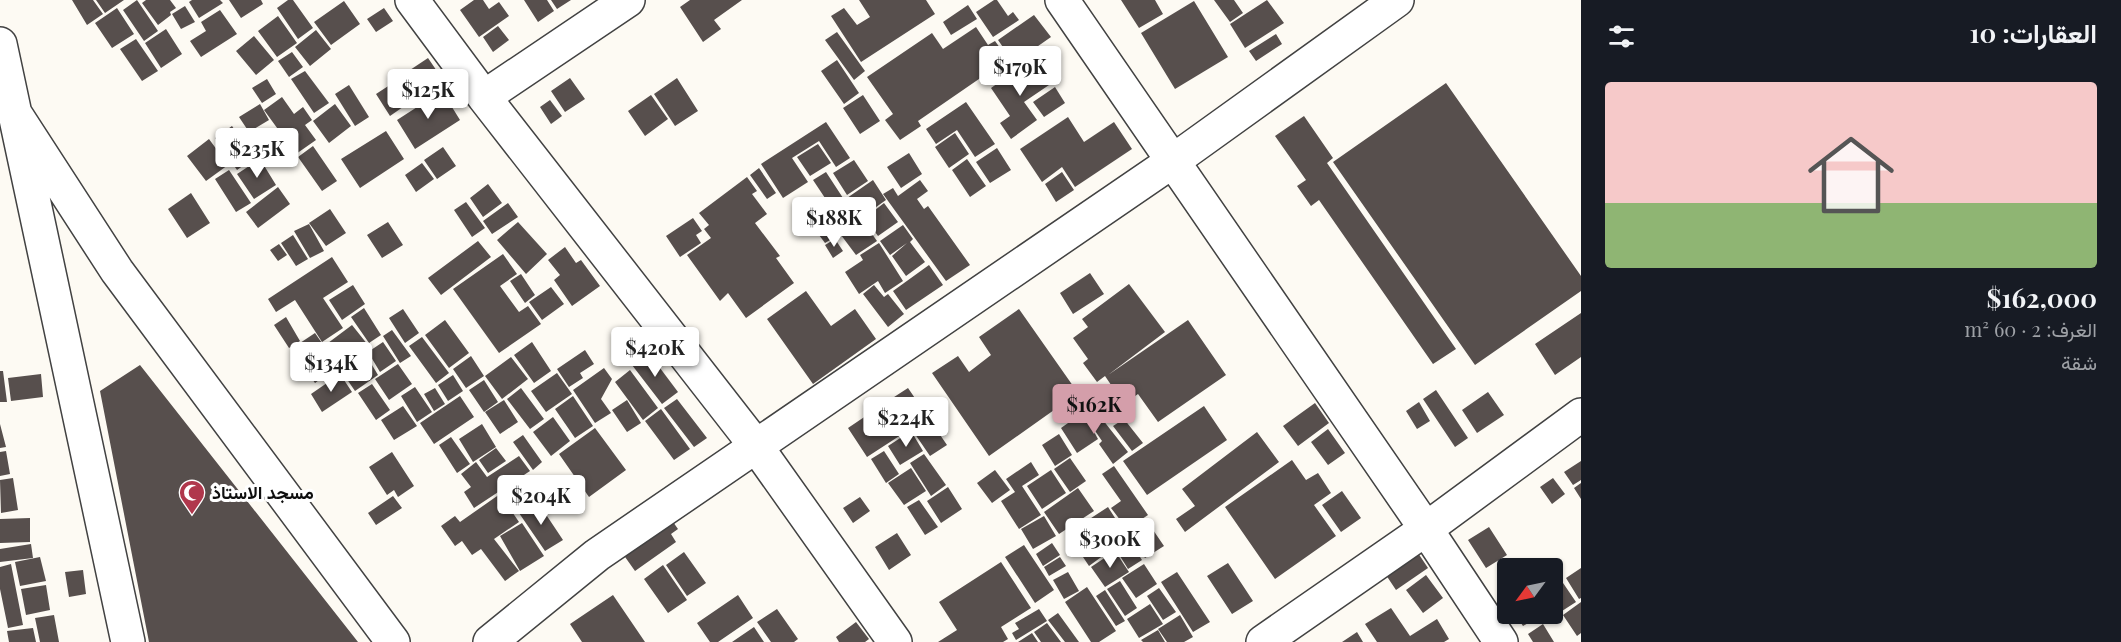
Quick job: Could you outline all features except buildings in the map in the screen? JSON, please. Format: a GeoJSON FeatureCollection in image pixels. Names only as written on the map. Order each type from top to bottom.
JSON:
{"type":"FeatureCollection","features":[{"type":"Feature","properties":{"kind":"street"},"geometry":{"type":"LineString","coordinates":[[412,0],[484,97],[756,446],[895,642]]}},
{"type":"Feature","properties":{"kind":"street"},"geometry":{"type":"LineString","coordinates":[[484,97],[628,0]]}},
{"type":"Feature","properties":{"kind":"street"},"geometry":{"type":"LineString","coordinates":[[1062,0],[1501,642]]}},
{"type":"Feature","properties":{"kind":"street"},"geometry":{"type":"LineString","coordinates":[[490,642],[597,555],[1173,160],[1397,0]]}},
{"type":"Feature","properties":{"kind":"street"},"geometry":{"type":"LineString","coordinates":[[0,44],[128,642]]}},
{"type":"Feature","properties":{"kind":"street"},"geometry":{"type":"LineString","coordinates":[[14,112],[117,271],[393,642]]}},
{"type":"Feature","properties":{"kind":"street"},"geometry":{"type":"LineString","coordinates":[[1263,642],[1426,530],[1581,415]]}},
{"type":"Feature","properties":{"kind":"place","name":"مسجد الاستاذ"},"geometry":{"type":"Point","coordinates":[192,516]}}]}
